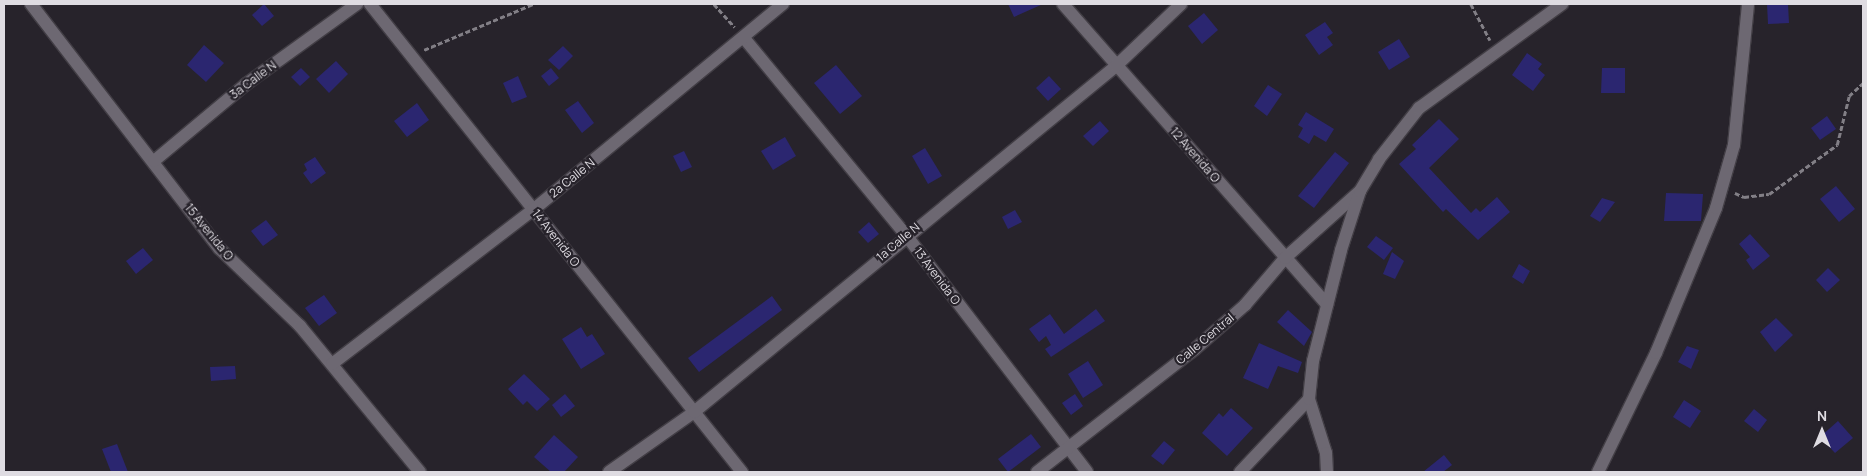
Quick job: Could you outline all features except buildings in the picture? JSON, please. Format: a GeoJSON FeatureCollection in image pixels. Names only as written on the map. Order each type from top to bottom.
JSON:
{"type":"FeatureCollection","features":[{"type":"Feature","properties":{"kind":"street","name":"15 Avenida O"},"geometry":{"type":"LineString","coordinates":[[31,4],[220,249],[300,326],[420,472]]}},
{"type":"Feature","properties":{"kind":"street","name":"3a Calle N"},"geometry":{"type":"LineString","coordinates":[[154,161],[246,84],[357,4]]}},
{"type":"Feature","properties":{"kind":"street","name":"14 Avenida O"},"geometry":{"type":"LineString","coordinates":[[370,4],[742,472]]}},
{"type":"Feature","properties":{"kind":"street","name":"2a Calle N"},"geometry":{"type":"LineString","coordinates":[[332,364],[533,210],[783,4]]}},
{"type":"Feature","properties":{"kind":"street","name":"12 Avenida O"},"geometry":{"type":"LineString","coordinates":[[1063,4],[1327,305]]}},
{"type":"Feature","properties":{"kind":"street","name":"1a Calle N"},"geometry":{"type":"LineString","coordinates":[[609,472],[694,412],[906,235],[1116,66],[1181,4]]}},
{"type":"Feature","properties":{"kind":"street"},"geometry":{"type":"LineString","coordinates":[[1327,472],[1326,453],[1308,400],[1312,361],[1360,191],[1379,158],[1419,108],[1562,4]]}},
{"type":"Feature","properties":{"kind":"street"},"geometry":{"type":"LineString","coordinates":[[1598,472],[1695,266],[1722,187],[1734,145],[1748,4]]}},
{"type":"Feature","properties":{"kind":"street","name":"13 Avenida O"},"geometry":{"type":"LineString","coordinates":[[744,38],[906,235],[1066,448],[1087,472]]}},
{"type":"Feature","properties":{"kind":"street","name":"Calle Central"},"geometry":{"type":"LineString","coordinates":[[1037,472],[1209,337],[1245,305],[1285,258],[1360,191]]}},
{"type":"Feature","properties":{"kind":"street"},"geometry":{"type":"LineString","coordinates":[[1240,472],[1308,400]]}},
{"type":"Feature","properties":{"kind":"path"},"geometry":{"type":"LineString","coordinates":[[411,56],[533,4]]}},
{"type":"Feature","properties":{"kind":"path"},"geometry":{"type":"LineString","coordinates":[[714,4],[744,38]]}},
{"type":"Feature","properties":{"kind":"path"},"geometry":{"type":"LineString","coordinates":[[1471,4],[1496,52]]}},
{"type":"Feature","properties":{"kind":"path"},"geometry":{"type":"LineString","coordinates":[[1722,187],[1744,197],[1769,194],[1837,145],[1849,96],[1863,83]]}}]}
